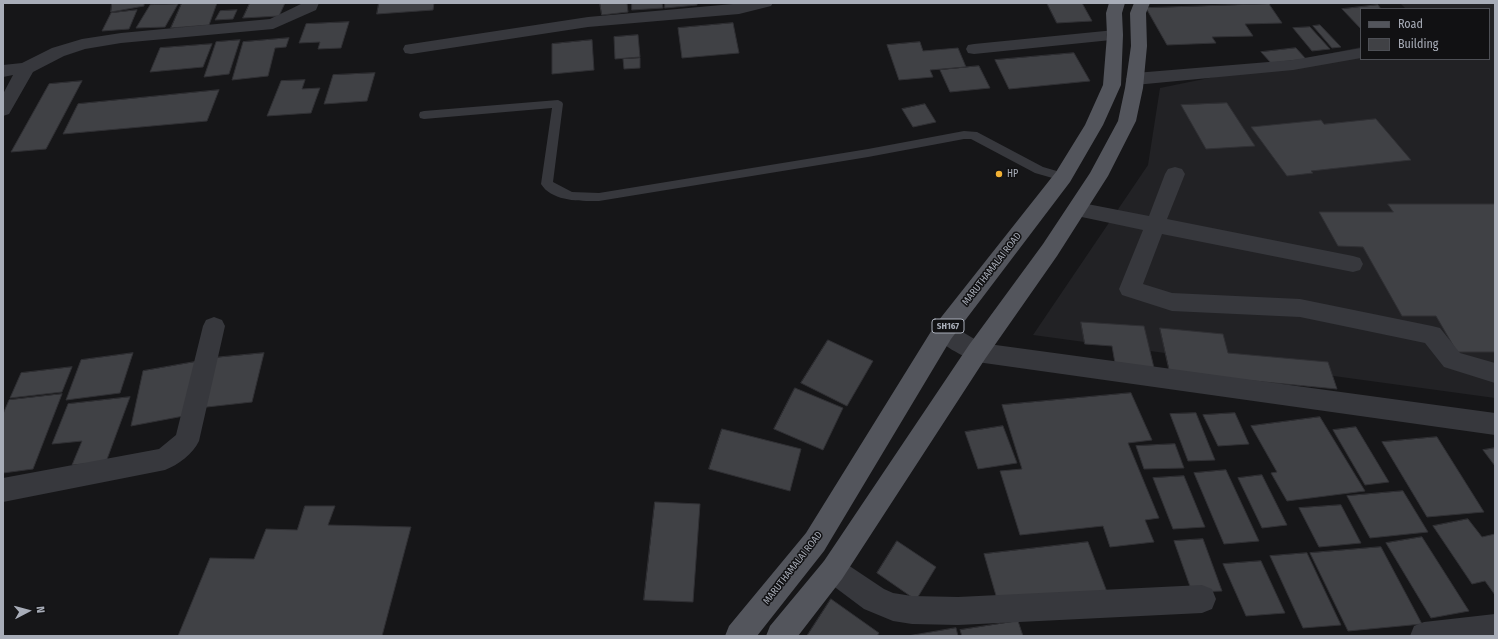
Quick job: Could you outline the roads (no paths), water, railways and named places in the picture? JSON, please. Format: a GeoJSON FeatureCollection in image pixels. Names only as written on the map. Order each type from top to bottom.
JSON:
{"type":"FeatureCollection","features":[{"type":"Feature","properties":{"kind":"main road","name":"MARUTHAMALAI ROAD"},"geometry":{"type":"LineString","coordinates":[[739,636],[815,542],[943,332],[1063,178],[1094,125],[1112,85],[1115,35],[1114,13],[1117,3]]}},
{"type":"Feature","properties":{"kind":"main road"},"geometry":{"type":"LineString","coordinates":[[780,636],[833,570],[977,352],[1050,250],[1098,176],[1127,121],[1135,79],[1139,46],[1138,13],[1142,3]]}},
{"type":"Feature","properties":{"kind":"street"},"geometry":{"type":"LineString","coordinates":[[3,71],[26,68],[58,52],[82,44],[121,38],[273,24],[310,7],[311,3]]}},
{"type":"Feature","properties":{"kind":"street"},"geometry":{"type":"LineString","coordinates":[[412,49],[586,15],[739,9],[765,3]]}},
{"type":"Feature","properties":{"kind":"street"},"geometry":{"type":"LineString","coordinates":[[974,49],[1115,35]]}},
{"type":"Feature","properties":{"kind":"street"},"geometry":{"type":"LineString","coordinates":[[1135,79],[1293,65],[1360,53]]}},
{"type":"Feature","properties":{"kind":"street"},"geometry":{"type":"LineString","coordinates":[[3,110],[26,68]]}},
{"type":"Feature","properties":{"kind":"street"},"geometry":{"type":"LineString","coordinates":[[1175,174],[1130,289],[1172,302],[1300,308],[1432,335],[1452,360],[1495,373]]}},
{"type":"Feature","properties":{"kind":"street"},"geometry":{"type":"LineString","coordinates":[[1077,209],[1353,264]]}},
{"type":"Feature","properties":{"kind":"street"},"geometry":{"type":"LineString","coordinates":[[3,490],[165,459],[187,441],[214,326]]}},
{"type":"Feature","properties":{"kind":"street"},"geometry":{"type":"LineString","coordinates":[[943,332],[977,352],[1495,424]]}},
{"type":"Feature","properties":{"kind":"street"},"geometry":{"type":"LineString","coordinates":[[833,570],[874,599],[893,607],[912,610],[958,611],[1202,599]]}},
{"type":"Feature","properties":{"kind":"street"},"geometry":{"type":"LineString","coordinates":[[1424,636],[1495,628]]}},
{"type":"Feature","properties":{"kind":"lane"},"geometry":{"type":"LineString","coordinates":[[424,115],[558,104],[547,184],[559,194],[575,197],[607,196],[868,153],[964,135],[973,135],[1039,170],[1063,178]]}},
{"type":"Feature","properties":{"kind":"place","name":"HP"},"geometry":{"type":"Point","coordinates":[999,174]}}]}
